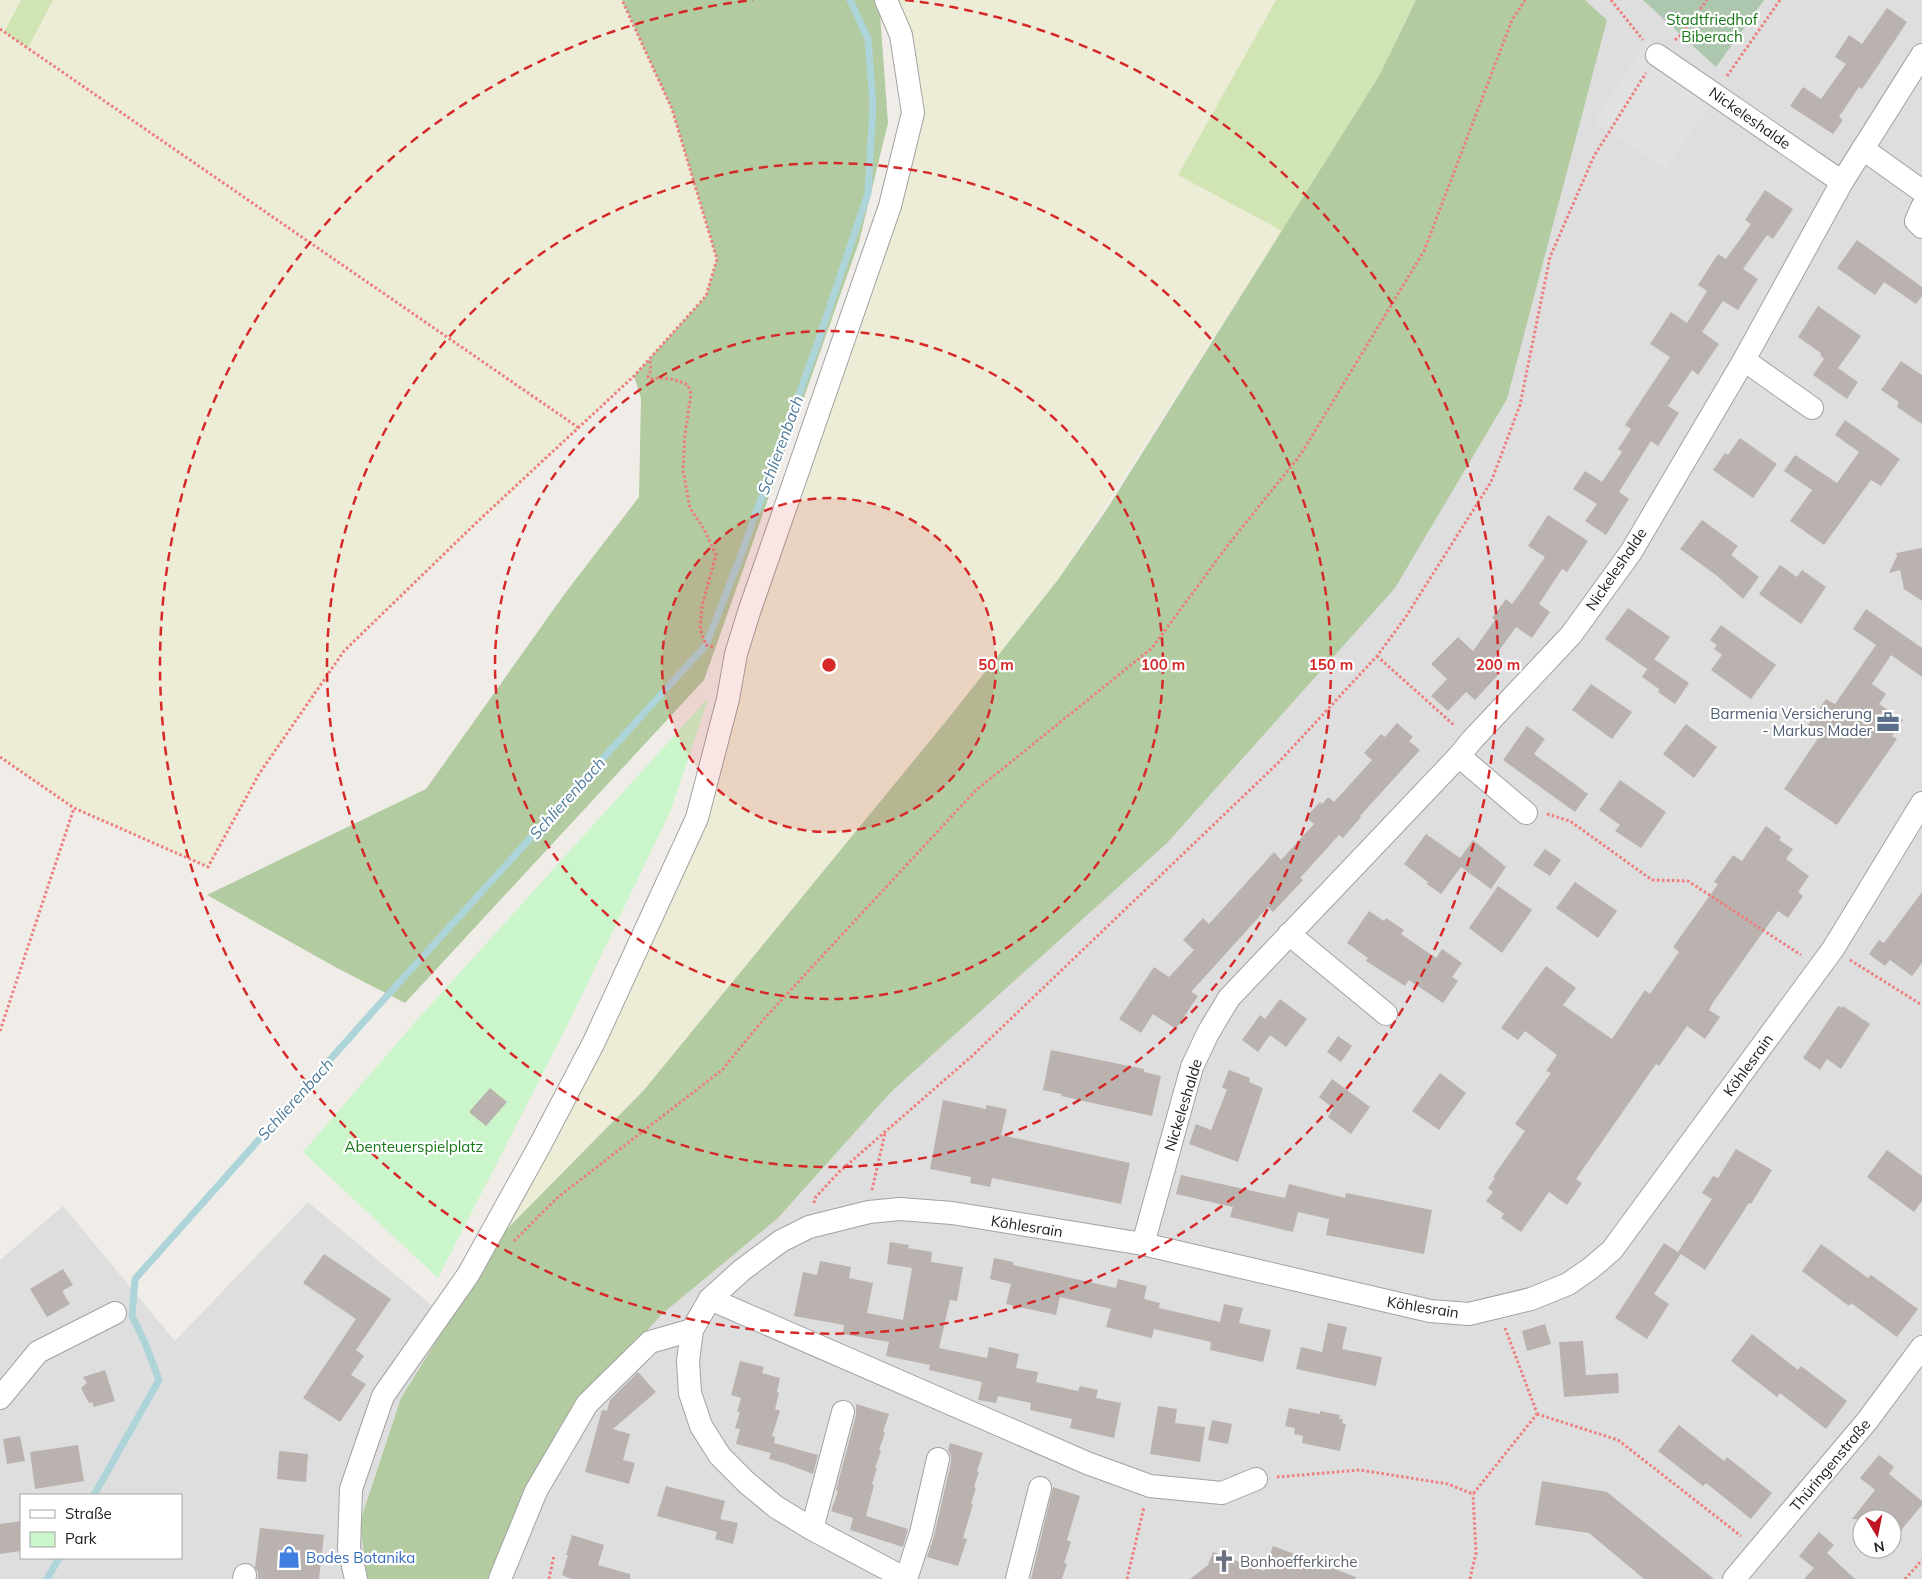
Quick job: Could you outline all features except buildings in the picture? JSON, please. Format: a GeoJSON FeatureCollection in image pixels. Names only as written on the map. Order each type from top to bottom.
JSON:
{"type":"FeatureCollection","features":[{"type":"Feature","properties":{"kind":"street"},"geometry":{"type":"LineString","coordinates":[[356,1579],[349,1548],[351,1488],[383,1396],[468,1275],[539,1147],[594,1042],[697,818],[728,699],[736,654],[890,206],[913,113],[901,35],[886,0]]}},
{"type":"Feature","properties":{"kind":"street","name":"Nickeleshalde"},"geometry":{"type":"LineString","coordinates":[[1657,55],[1842,182]]}},
{"type":"Feature","properties":{"kind":"street","name":"Nickeleshalde"},"geometry":{"type":"LineString","coordinates":[[1143,1244],[1192,1067],[1208,1033],[1229,998],[1570,635],[1631,552],[1744,360],[1842,182],[1922,55]]}},
{"type":"Feature","properties":{"kind":"street"},"geometry":{"type":"LineString","coordinates":[[1862,149],[1922,191]]}},
{"type":"Feature","properties":{"kind":"street"},"geometry":{"type":"LineString","coordinates":[[1922,207],[1916,220],[1922,227]]}},
{"type":"Feature","properties":{"kind":"street"},"geometry":{"type":"LineString","coordinates":[[1744,360],[1812,408]]}},
{"type":"Feature","properties":{"kind":"street"},"geometry":{"type":"LineString","coordinates":[[1465,748],[1526,813]]}},
{"type":"Feature","properties":{"kind":"street","name":"Köhlesrain"},"geometry":{"type":"LineString","coordinates":[[938,1459],[922,1533],[906,1579],[812,1529],[776,1506],[746,1483],[720,1456],[701,1426],[690,1393],[688,1361],[692,1330],[710,1299],[742,1270],[781,1241],[809,1227],[869,1212],[900,1209],[952,1213],[1143,1244],[1430,1311],[1469,1314],[1531,1299],[1568,1284],[1612,1250],[1827,958],[1922,803]]}},
{"type":"Feature","properties":{"kind":"street"},"geometry":{"type":"LineString","coordinates":[[1289,934],[1386,1014]]}},
{"type":"Feature","properties":{"kind":"street"},"geometry":{"type":"LineString","coordinates":[[710,1299],[1087,1463],[1150,1486],[1222,1493],[1256,1479]]}},
{"type":"Feature","properties":{"kind":"street"},"geometry":{"type":"LineString","coordinates":[[0,1398],[38,1352],[115,1313]]}},
{"type":"Feature","properties":{"kind":"street"},"geometry":{"type":"LineString","coordinates":[[500,1579],[536,1492],[587,1404],[650,1342],[692,1330]]}},
{"type":"Feature","properties":{"kind":"street","name":"Thüringenstraße"},"geometry":{"type":"LineString","coordinates":[[1734,1579],[1867,1421],[1922,1347]]}},
{"type":"Feature","properties":{"kind":"street"},"geometry":{"type":"LineString","coordinates":[[812,1529],[843,1412]]}},
{"type":"Feature","properties":{"kind":"street"},"geometry":{"type":"LineString","coordinates":[[1017,1579],[1040,1488]]}},
{"type":"Feature","properties":{"kind":"path"},"geometry":{"type":"LineString","coordinates":[[0,757],[74,808],[208,867],[259,774],[344,651],[477,522],[650,361],[706,296],[718,258],[672,110],[622,0]]}},
{"type":"Feature","properties":{"kind":"path"},"geometry":{"type":"LineString","coordinates":[[509,1247],[557,1198],[722,1070],[763,1020],[975,791],[1152,648],[1228,545],[1301,454],[1424,251],[1512,20],[1525,0]]}},
{"type":"Feature","properties":{"kind":"path"},"geometry":{"type":"LineString","coordinates":[[1611,0],[1629,24],[1657,55]]}},
{"type":"Feature","properties":{"kind":"path"},"geometry":{"type":"LineString","coordinates":[[809,1227],[815,1198],[838,1172],[972,1056],[1278,763],[1378,656],[1405,618],[1491,482],[1520,405],[1550,257],[1594,156],[1657,55],[1681,36],[1707,0]]}},
{"type":"Feature","properties":{"kind":"path"},"geometry":{"type":"LineString","coordinates":[[1715,93],[1780,0]]}},
{"type":"Feature","properties":{"kind":"path"},"geometry":{"type":"LineString","coordinates":[[0,29],[579,428]]}},
{"type":"Feature","properties":{"kind":"path"},"geometry":{"type":"LineString","coordinates":[[650,361],[651,370],[648,376],[650,379],[670,378],[678,380],[688,385],[692,394],[685,434],[683,470],[690,508],[704,529],[716,555],[702,606],[700,629],[706,645],[736,654]]}},
{"type":"Feature","properties":{"kind":"path"},"geometry":{"type":"LineString","coordinates":[[1378,656],[1465,748]]}},
{"type":"Feature","properties":{"kind":"path"},"geometry":{"type":"LineString","coordinates":[[0,1031],[74,808]]}},
{"type":"Feature","properties":{"kind":"path"},"geometry":{"type":"LineString","coordinates":[[1526,813],[1546,814],[1570,821],[1652,880],[1688,881],[1827,958],[1922,1005]]}},
{"type":"Feature","properties":{"kind":"path"},"geometry":{"type":"LineString","coordinates":[[869,1212],[874,1177],[885,1132]]}},
{"type":"Feature","properties":{"kind":"path"},"geometry":{"type":"LineString","coordinates":[[1505,1331],[1537,1414]]}},
{"type":"Feature","properties":{"kind":"path"},"geometry":{"type":"LineString","coordinates":[[1470,1579],[1476,1553],[1473,1494],[1537,1414]]}},
{"type":"Feature","properties":{"kind":"path"},"geometry":{"type":"LineString","coordinates":[[1537,1414],[1618,1440],[1758,1550]]}},
{"type":"Feature","properties":{"kind":"path"},"geometry":{"type":"LineString","coordinates":[[1256,1479],[1360,1470],[1448,1484],[1473,1494]]}},
{"type":"Feature","properties":{"kind":"path"},"geometry":{"type":"LineString","coordinates":[[1127,1579],[1142,1515]]}},
{"type":"Feature","properties":{"kind":"path"},"geometry":{"type":"LineString","coordinates":[[549,1579],[554,1555]]}},
{"type":"Feature","properties":{"kind":"path"},"geometry":{"type":"LineString","coordinates":[[1905,1579],[1922,1560]]}},
{"type":"Feature","properties":{"kind":"shaded area"},"geometry":{"type":"Polygon","coordinates":[[[1585,0],[1922,0],[1922,1579],[0,1579],[0,1260],[63,1206],[175,1341],[308,1202],[434,1307],[778,1218],[891,1092],[1607,20],[1585,0]]]}},
{"type":"Feature","properties":{"kind":"shaded area"},"geometry":{"type":"Polygon","coordinates":[[[1647,39],[1721,90],[1666,169],[1594,122],[1647,39]]]}},
{"type":"Feature","properties":{"kind":"green space"},"geometry":{"type":"Polygon","coordinates":[[[0,0],[21,0],[4,32],[28,48],[53,0],[622,0],[672,109],[717,259],[706,296],[650,361],[344,651],[259,774],[208,867],[74,808],[0,757],[0,0]]]}},
{"type":"Feature","properties":{"kind":"green space"},"geometry":{"type":"Polygon","coordinates":[[[21,0],[53,0],[28,48],[4,32],[21,0]]]}},
{"type":"Feature","properties":{"kind":"green space"},"geometry":{"type":"Polygon","coordinates":[[[622,0],[879,0],[888,123],[859,242],[704,680],[405,1003],[337,968],[207,895],[426,789],[566,592],[639,497],[641,398],[634,376],[706,296],[717,259],[672,109],[622,0]]]}},
{"type":"Feature","properties":{"kind":"green space"},"geometry":{"type":"Polygon","coordinates":[[[886,0],[1276,0],[1178,175],[1282,231],[1057,581],[947,720],[644,1090],[504,1232],[697,818],[913,113],[886,0]]]}},
{"type":"Feature","properties":{"kind":"green space"},"geometry":{"type":"Polygon","coordinates":[[[1276,0],[1416,0],[1379,76],[1282,231],[1178,175],[1276,0]]]}},
{"type":"Feature","properties":{"kind":"green space"},"geometry":{"type":"Polygon","coordinates":[[[1416,0],[1585,0],[1607,20],[1507,399],[1395,588],[1167,843],[891,1092],[778,1218],[662,1314],[575,1411],[492,1579],[367,1579],[360,1522],[401,1398],[504,1232],[644,1090],[947,720],[1057,581],[1107,509],[1379,76],[1416,0]]]}},
{"type":"Feature","properties":{"kind":"green space","name":"Stadtfriedhof Biberach"},"geometry":{"type":"Polygon","coordinates":[[[1643,0],[1764,0],[1716,67],[1643,0]]]}},
{"type":"Feature","properties":{"kind":"green space","name":"Abenteuerspielplatz"},"geometry":{"type":"Polygon","coordinates":[[[709,697],[670,812],[568,1024],[438,1278],[303,1152],[417,1020],[709,697]]]}},
{"type":"Feature","properties":{"kind":"waterway","name":"Schlierenbach"},"geometry":{"type":"LineString","coordinates":[[95,1494],[159,1380],[132,1316],[135,1279],[376,1008],[706,645],[738,563],[818,342],[868,193],[873,105],[868,39],[850,0]]}},
{"type":"Feature","properties":{"kind":"waterway","name":"Schlierenbach"},"geometry":{"type":"LineString","coordinates":[[47,1579],[58,1559]]}},
{"type":"Feature","properties":{"kind":"place","name":"Barmenia Versicherung - Markus Mader"},"geometry":{"type":"Point","coordinates":[1888,722]}},
{"type":"Feature","properties":{"kind":"place","name":"Bodes Botanika"},"geometry":{"type":"Point","coordinates":[289,1557]}},
{"type":"Feature","properties":{"kind":"place","name":"Bonhoefferkirche"},"geometry":{"type":"Point","coordinates":[1224,1561]}}]}
